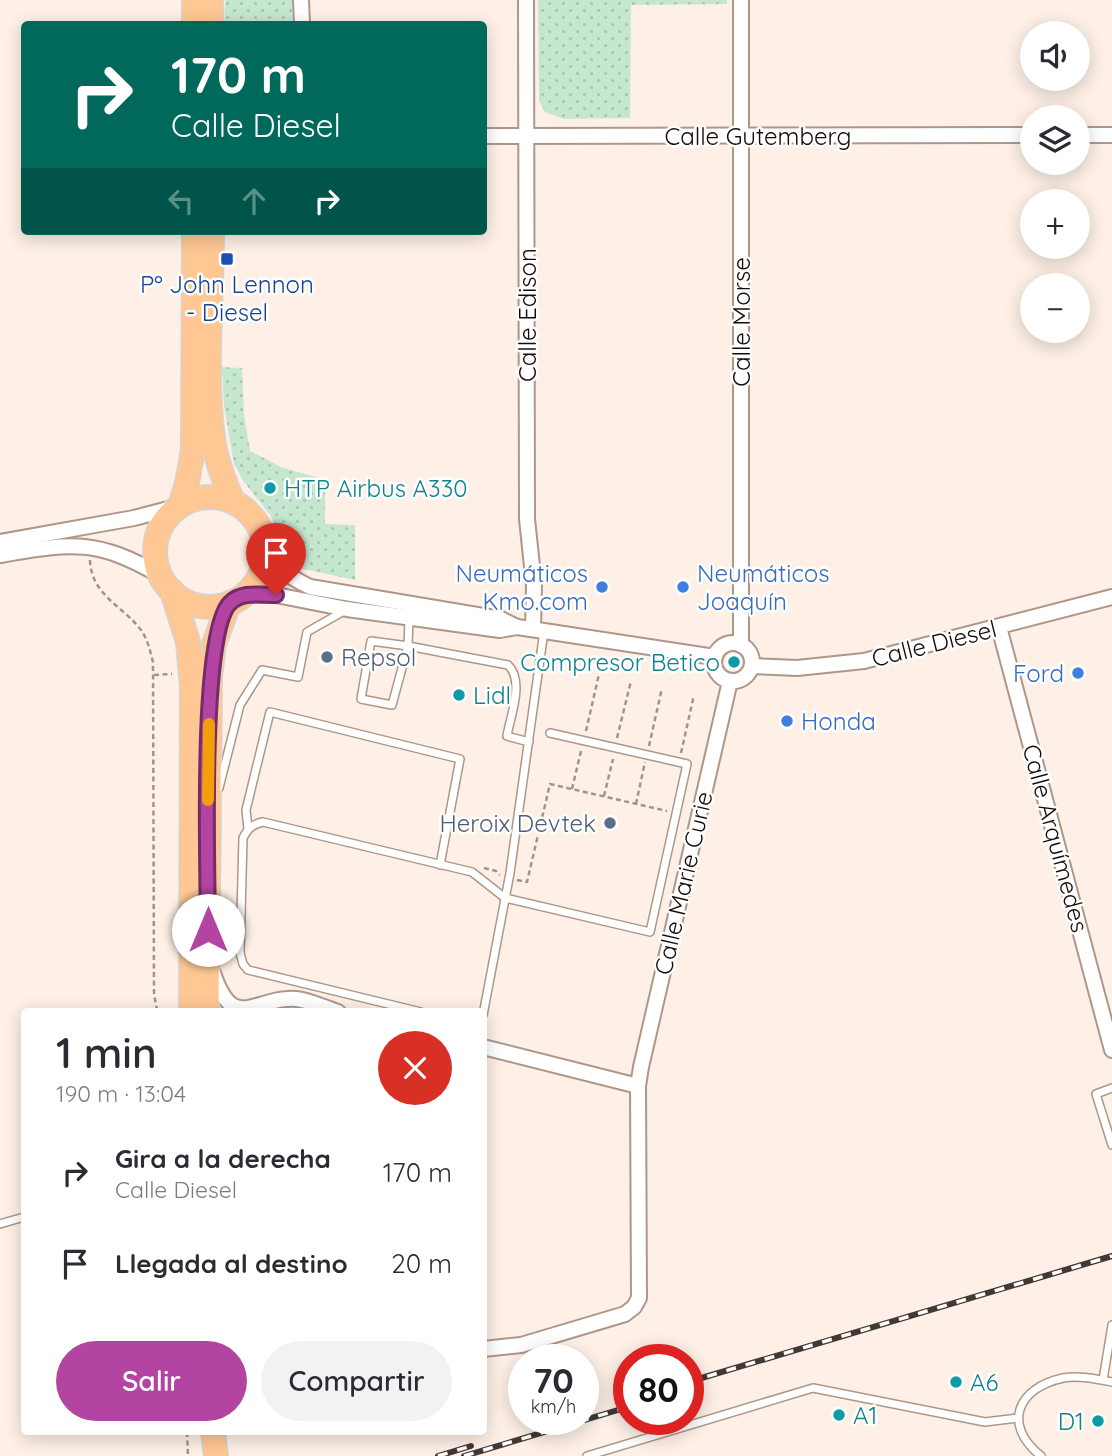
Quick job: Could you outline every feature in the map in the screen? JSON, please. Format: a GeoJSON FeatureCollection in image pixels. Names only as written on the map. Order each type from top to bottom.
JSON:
{"type":"FeatureCollection","features":[{"type":"Feature","properties":{"kind":"highway"},"geometry":{"type":"LineString","coordinates":[[194,0],[194,21]]}},
{"type":"Feature","properties":{"kind":"highway"},"geometry":{"type":"LineString","coordinates":[[211,0],[211,21]]}},
{"type":"Feature","properties":{"kind":"highway"},"geometry":{"type":"LineString","coordinates":[[210,237],[216,290],[210,374],[212,431],[221,473],[233,502]]}},
{"type":"Feature","properties":{"kind":"highway"},"geometry":{"type":"LineString","coordinates":[[180,506],[193,450],[210,237]]}},
{"type":"Feature","properties":{"kind":"highway"},"geometry":{"type":"LineString","coordinates":[[166,584],[186,602],[202,606],[216,607],[237,599],[254,585],[264,564],[263,539],[252,517],[233,502],[210,497],[196,498],[180,506],[162,525],[157,539],[155,556],[188,642],[192,687],[191,1008]]}},
{"type":"Feature","properties":{"kind":"highway"},"geometry":{"type":"LineString","coordinates":[[207,1008],[210,677],[214,644],[237,599]]}},
{"type":"Feature","properties":{"kind":"highway"},"geometry":{"type":"LineString","coordinates":[[198,1435],[200,1456]]}},
{"type":"Feature","properties":{"kind":"highway"},"geometry":{"type":"LineString","coordinates":[[213,1435],[216,1456]]}},
{"type":"Feature","properties":{"kind":"street"},"geometry":{"type":"LineString","coordinates":[[302,0],[302,21]]}},
{"type":"Feature","properties":{"kind":"street","name":"Calle Edison"},"geometry":{"type":"LineString","coordinates":[[526,0],[527,519],[539,630]]}},
{"type":"Feature","properties":{"kind":"street","name":"Calle Morse"},"geometry":{"type":"LineString","coordinates":[[741,0],[741,645]]}},
{"type":"Feature","properties":{"kind":"street","name":"Calle Gutemberg"},"geometry":{"type":"LineString","coordinates":[[487,136],[1020,135]]}},
{"type":"Feature","properties":{"kind":"street"},"geometry":{"type":"LineString","coordinates":[[1090,135],[1112,135]]}},
{"type":"Feature","properties":{"kind":"street"},"geometry":{"type":"LineString","coordinates":[[2,540],[134,518],[180,506]]}},
{"type":"Feature","properties":{"kind":"street"},"geometry":{"type":"LineString","coordinates":[[263,539],[276,563],[288,577],[310,587],[501,619],[517,627]]}},
{"type":"Feature","properties":{"kind":"street"},"geometry":{"type":"LineString","coordinates":[[0,555],[80,545],[119,554],[166,584]]}},
{"type":"Feature","properties":{"kind":"street"},"geometry":{"type":"LineString","coordinates":[[237,599],[276,595],[409,618],[500,630],[517,627],[715,657]]}},
{"type":"Feature","properties":{"kind":"street","name":"Calle Diesel"},"geometry":{"type":"LineString","coordinates":[[752,666],[797,668],[864,661],[1112,597]]}},
{"type":"Feature","properties":{"kind":"street","name":"Calle Arquímedes"},"geometry":{"type":"LineString","coordinates":[[999,627],[1112,1050]]}},
{"type":"Feature","properties":{"kind":"street"},"geometry":{"type":"LineString","coordinates":[[735,643],[741,645],[750,653],[752,666],[744,678],[730,681],[724,679],[715,670],[715,657],[722,646],[735,643]]}},
{"type":"Feature","properties":{"kind":"street","name":"Calle Marie Curie"},"geometry":{"type":"LineString","coordinates":[[487,1349],[521,1345],[625,1314],[634,1307],[639,1297],[638,1086],[730,681]]}},
{"type":"Feature","properties":{"kind":"street"},"geometry":{"type":"LineString","coordinates":[[208,958],[220,993],[234,1007],[242,1008]]}},
{"type":"Feature","properties":{"kind":"street"},"geometry":{"type":"LineString","coordinates":[[268,1007],[296,999],[325,1008]]}},
{"type":"Feature","properties":{"kind":"street"},"geometry":{"type":"LineString","coordinates":[[487,1048],[638,1086]]}},
{"type":"Feature","properties":{"kind":"lane"},"geometry":{"type":"LineString","coordinates":[[208,847],[221,775],[240,705],[262,670],[298,677],[307,632],[347,609]]}},
{"type":"Feature","properties":{"kind":"lane"},"geometry":{"type":"LineString","coordinates":[[409,618],[408,646],[392,705],[361,699],[371,641],[408,646],[509,665],[516,684],[507,737],[529,743]]}},
{"type":"Feature","properties":{"kind":"lane"},"geometry":{"type":"LineString","coordinates":[[484,1008],[509,878],[529,743],[539,630]]}},
{"type":"Feature","properties":{"kind":"lane"},"geometry":{"type":"LineString","coordinates":[[248,829],[246,810],[270,712],[460,759],[440,865]]}},
{"type":"Feature","properties":{"kind":"lane"},"geometry":{"type":"LineString","coordinates":[[405,1008],[248,970],[240,953],[243,838],[255,823],[264,822],[472,872],[505,898],[650,932],[687,764],[550,733]]}},
{"type":"Feature","properties":{"kind":"lane"},"geometry":{"type":"LineString","coordinates":[[182,1008],[183,945],[192,875]]}},
{"type":"Feature","properties":{"kind":"lane"},"geometry":{"type":"LineString","coordinates":[[1112,1088],[1096,1094],[1112,1145]]}},
{"type":"Feature","properties":{"kind":"lane"},"geometry":{"type":"LineString","coordinates":[[0,1224],[21,1218]]}},
{"type":"Feature","properties":{"kind":"lane"},"geometry":{"type":"LineString","coordinates":[[1041,1456],[1021,1436],[1018,1418],[1022,1403],[1031,1391],[1063,1378],[1108,1381],[1112,1325]]}},
{"type":"Feature","properties":{"kind":"lane"},"geometry":{"type":"LineString","coordinates":[[587,1456],[813,1388],[985,1422],[1018,1418]]}},
{"type":"Feature","properties":{"kind":"path"},"geometry":{"type":"LineString","coordinates":[[89,555],[93,576],[100,589],[142,632],[149,646],[154,675],[154,994],[157,1008]]}},
{"type":"Feature","properties":{"kind":"path"},"geometry":{"type":"LineString","coordinates":[[154,675],[179,673]]}},
{"type":"Feature","properties":{"kind":"path"},"geometry":{"type":"LineString","coordinates":[[678,762],[694,695]]}},
{"type":"Feature","properties":{"kind":"path"},"geometry":{"type":"LineString","coordinates":[[474,866],[527,882],[550,784],[667,811]]}},
{"type":"Feature","properties":{"kind":"path"},"geometry":{"type":"LineString","coordinates":[[588,793],[589,787]]}},
{"type":"Feature","properties":{"kind":"path"},"geometry":{"type":"LineString","coordinates":[[619,800],[621,793]]}},
{"type":"Feature","properties":{"kind":"path"},"geometry":{"type":"LineString","coordinates":[[650,807],[651,800]]}},
{"type":"Feature","properties":{"kind":"path"},"geometry":{"type":"LineString","coordinates":[[187,1435],[188,1456]]}},
{"type":"Feature","properties":{"kind":"green space"},"geometry":{"type":"Polygon","coordinates":[[[225,0],[292,0],[293,21],[224,21],[225,0]]]}},
{"type":"Feature","properties":{"kind":"green space"},"geometry":{"type":"Polygon","coordinates":[[[538,0],[727,0],[727,4],[631,5],[630,118],[564,119],[545,112],[539,100],[538,0]]]}},
{"type":"Feature","properties":{"kind":"green space"},"geometry":{"type":"Polygon","coordinates":[[[222,367],[242,368],[244,415],[250,451],[281,467],[323,479],[325,524],[355,525],[355,580],[303,569],[286,557],[271,516],[244,482],[234,464],[224,406],[222,367]]]}},
{"type":"Feature","properties":{"kind":"railway"},"geometry":{"type":"LineString","coordinates":[[704,1377],[1112,1256]]}},
{"type":"Feature","properties":{"kind":"railway"},"geometry":{"type":"LineString","coordinates":[[464,1456],[613,1411]]}},
{"type":"Feature","properties":{"kind":"railway"},"geometry":{"type":"LineString","coordinates":[[438,1456],[471,1446]]}},
{"type":"Feature","properties":{"kind":"slow traffic"},"geometry":{"type":"LineString","coordinates":[[208,800],[209,724]]}},
{"type":"Feature","properties":{"kind":"place","name":"Pº John Lennon - Diesel"},"geometry":{"type":"Point","coordinates":[227,259]}},
{"type":"Feature","properties":{"kind":"place","name":"HTP Airbus A330"},"geometry":{"type":"Point","coordinates":[270,488]}},
{"type":"Feature","properties":{"kind":"place","name":"Neumáticos Kmo.com"},"geometry":{"type":"Point","coordinates":[602,587]}},
{"type":"Feature","properties":{"kind":"place","name":"Neumáticos Joaquín"},"geometry":{"type":"Point","coordinates":[683,587]}},
{"type":"Feature","properties":{"kind":"place","name":"Repsol"},"geometry":{"type":"Point","coordinates":[327,657]}},
{"type":"Feature","properties":{"kind":"place","name":"Compresor Betico"},"geometry":{"type":"Point","coordinates":[734,662]}},
{"type":"Feature","properties":{"kind":"place","name":"Ford"},"geometry":{"type":"Point","coordinates":[1078,673]}},
{"type":"Feature","properties":{"kind":"place","name":"Lidl"},"geometry":{"type":"Point","coordinates":[459,695]}},
{"type":"Feature","properties":{"kind":"place","name":"Honda"},"geometry":{"type":"Point","coordinates":[787,721]}},
{"type":"Feature","properties":{"kind":"place","name":"Heroix Devtek"},"geometry":{"type":"Point","coordinates":[610,823]}},
{"type":"Feature","properties":{"kind":"place","name":"A6"},"geometry":{"type":"Point","coordinates":[956,1382]}},
{"type":"Feature","properties":{"kind":"place","name":"A1"},"geometry":{"type":"Point","coordinates":[839,1415]}},
{"type":"Feature","properties":{"kind":"place","name":"D1"},"geometry":{"type":"Point","coordinates":[1098,1421]}},
{"type":"Feature","properties":{"kind":"route"},"geometry":{"type":"LineString","coordinates":[[208,930],[210,677],[214,644],[229,603],[245,594],[276,595]]}}]}
